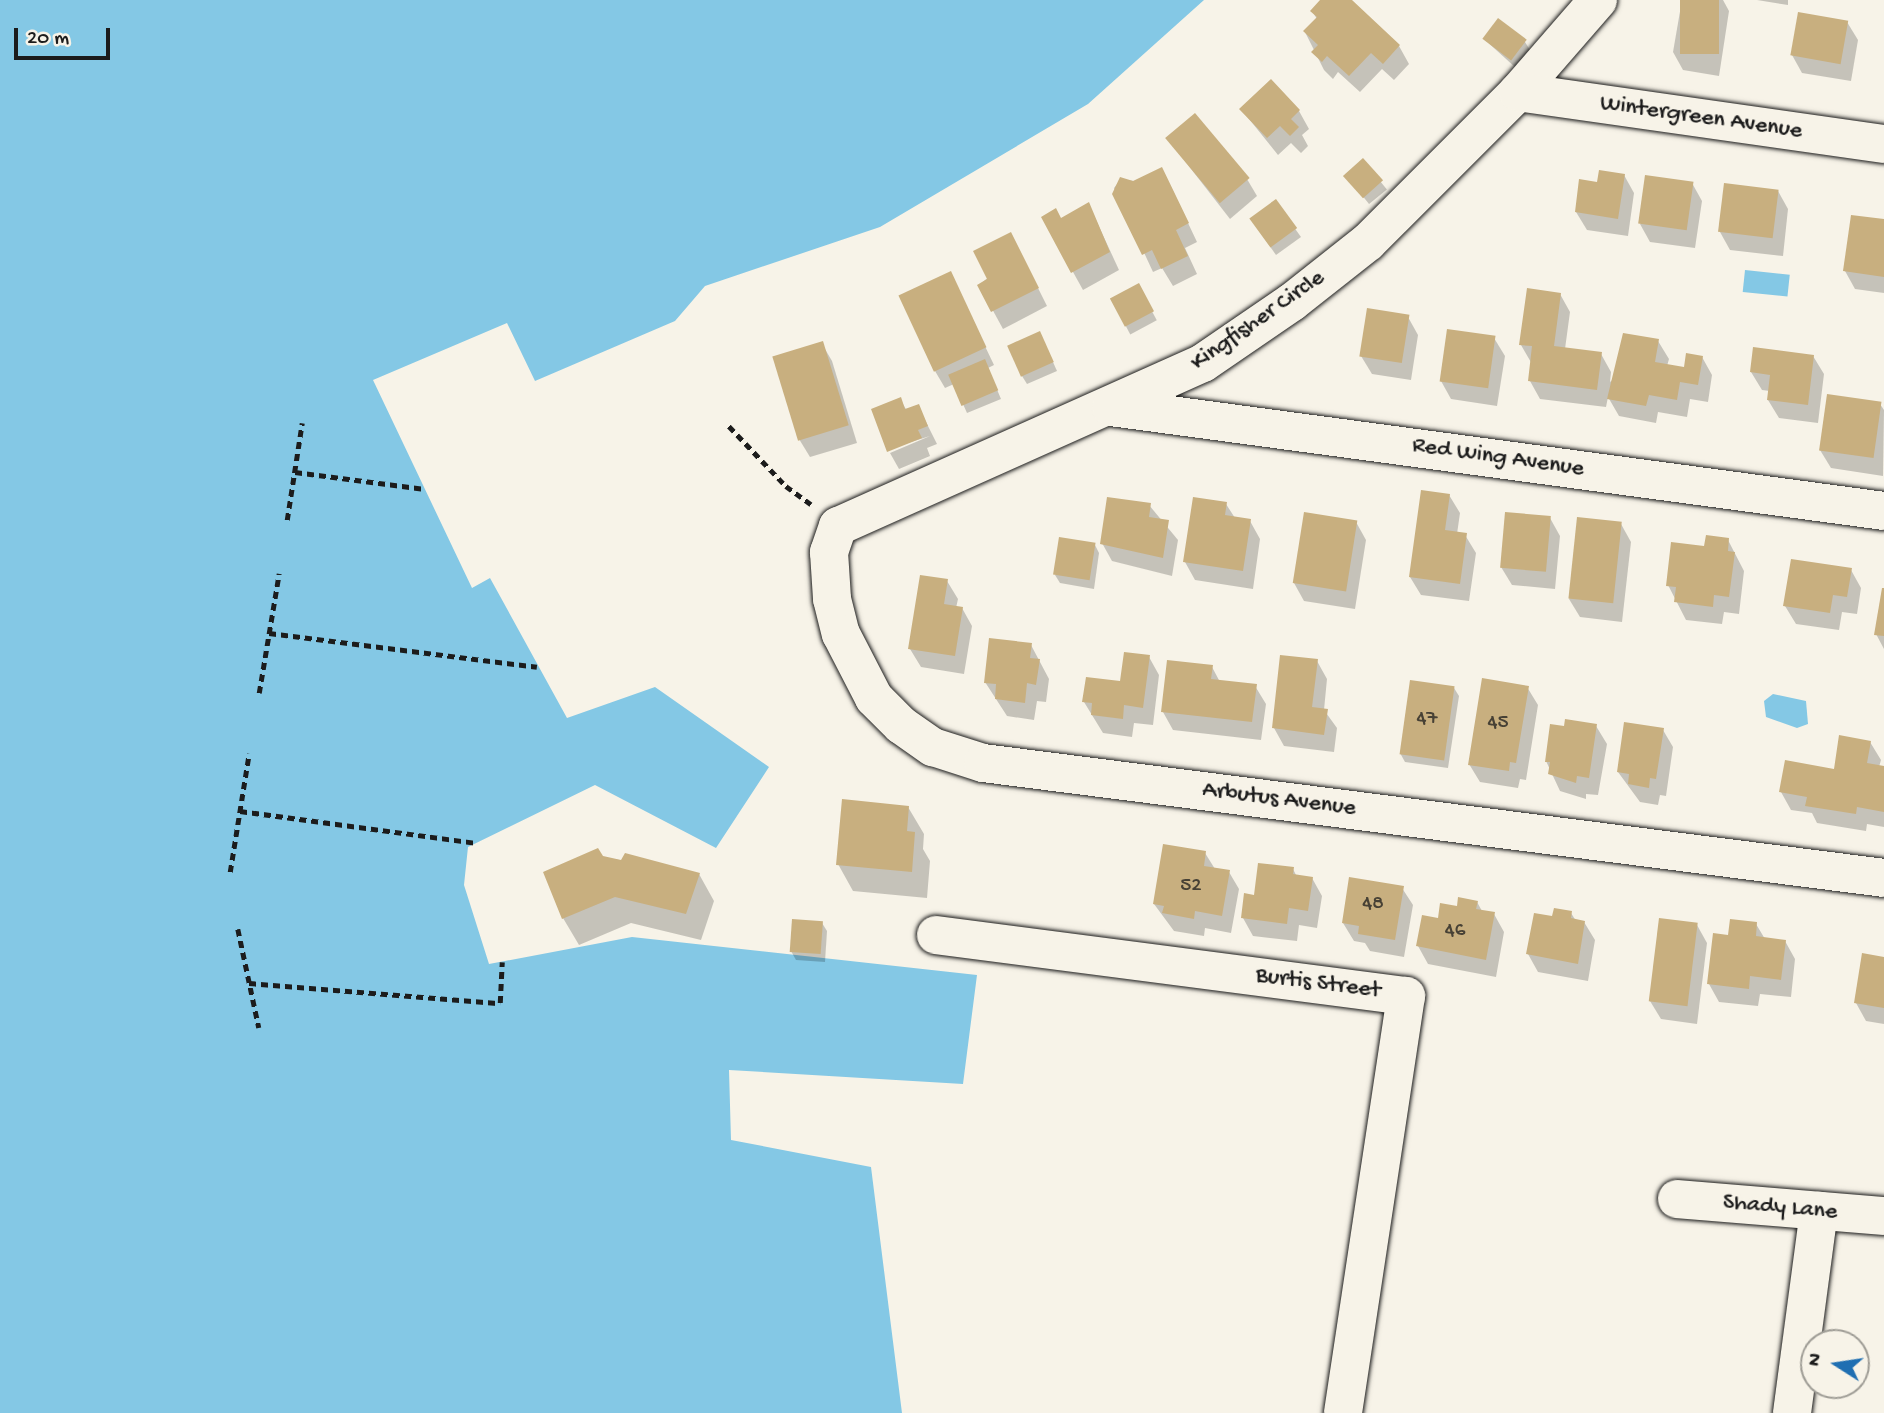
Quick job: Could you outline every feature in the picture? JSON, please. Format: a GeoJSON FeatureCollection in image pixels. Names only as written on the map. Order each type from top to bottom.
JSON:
{"type":"FeatureCollection","features":[{"type":"Feature","properties":{"kind":"street","name":"Kingfisher Circle"},"geometry":{"type":"LineString","coordinates":[[838,526],[1111,407],[1203,363],[1292,302],[1368,242],[1518,92],[1598,0]]}},
{"type":"Feature","properties":{"kind":"street","name":"Wintergreen Avenue"},"geometry":{"type":"LineString","coordinates":[[1518,92],[1884,144]]}},
{"type":"Feature","properties":{"kind":"street","name":"Red Wing Avenue"},"geometry":{"type":"LineString","coordinates":[[1111,407],[1884,511]]}},
{"type":"Feature","properties":{"kind":"street","name":"Arbutus Avenue"},"geometry":{"type":"LineString","coordinates":[[838,526],[829,552],[832,599],[855,666],[874,698],[933,747],[983,763],[1884,877]]}},
{"type":"Feature","properties":{"kind":"street","name":"Burtis Street"},"geometry":{"type":"LineString","coordinates":[[936,934],[1406,996],[1343,1413]]}},
{"type":"Feature","properties":{"kind":"street","name":"Shady Lane"},"geometry":{"type":"LineString","coordinates":[[1677,1199],[1884,1216]]}},
{"type":"Feature","properties":{"kind":"street"},"geometry":{"type":"LineString","coordinates":[[1792,1413],[1819,1211]]}},
{"type":"Feature","properties":{"kind":"path"},"geometry":{"type":"LineString","coordinates":[[286,520],[302,423]]}},
{"type":"Feature","properties":{"kind":"path"},"geometry":{"type":"LineString","coordinates":[[729,426],[786,486],[838,526]]}},
{"type":"Feature","properties":{"kind":"path"},"geometry":{"type":"LineString","coordinates":[[295,472],[425,489]]}},
{"type":"Feature","properties":{"kind":"path"},"geometry":{"type":"LineString","coordinates":[[259,693],[279,574]]}},
{"type":"Feature","properties":{"kind":"path"},"geometry":{"type":"LineString","coordinates":[[269,632],[537,667]]}},
{"type":"Feature","properties":{"kind":"path"},"geometry":{"type":"LineString","coordinates":[[230,872],[249,754]]}},
{"type":"Feature","properties":{"kind":"path"},"geometry":{"type":"LineString","coordinates":[[240,811],[476,843]]}},
{"type":"Feature","properties":{"kind":"path"},"geometry":{"type":"LineString","coordinates":[[238,929],[259,1028]]}},
{"type":"Feature","properties":{"kind":"path"},"geometry":{"type":"LineString","coordinates":[[249,983],[500,1003],[502,962]]}},
{"type":"Feature","properties":{"kind":"water"},"geometry":{"type":"Polygon","coordinates":[[[0,0],[1204,0],[1088,104],[880,227],[705,286],[675,321],[535,381],[507,323],[373,380],[472,588],[490,578],[567,718],[655,687],[769,767],[716,848],[595,785],[468,847],[464,885],[489,964],[632,937],[977,975],[963,1084],[729,1070],[731,1140],[871,1167],[902,1413],[0,1413],[0,0]]]}},
{"type":"Feature","properties":{"kind":"water"},"geometry":{"type":"Polygon","coordinates":[[[1745,270],[1790,275],[1787,297],[1743,292],[1745,270]]]}},
{"type":"Feature","properties":{"kind":"water"},"geometry":{"type":"Polygon","coordinates":[[[1773,694],[1806,701],[1808,724],[1797,728],[1766,717],[1764,701],[1773,694]]]}},
{"type":"Feature","properties":{"kind":"building"},"geometry":{"type":"Polygon","coordinates":[[[1320,0],[1352,0],[1400,45],[1383,64],[1371,53],[1349,76],[1327,56],[1322,62],[1311,52],[1318,45],[1303,31],[1317,17],[1310,11],[1320,0]]]}},
{"type":"Feature","properties":{"kind":"building"},"geometry":{"type":"Polygon","coordinates":[[[1680,0],[1719,0],[1719,54],[1680,54],[1680,0]]]}},
{"type":"Feature","properties":{"kind":"building"},"geometry":{"type":"Polygon","coordinates":[[[1798,12],[1848,21],[1841,64],[1790,55],[1798,12]]]}},
{"type":"Feature","properties":{"kind":"building"},"geometry":{"type":"Polygon","coordinates":[[[1498,18],[1527,40],[1511,60],[1482,39],[1498,18]]]}},
{"type":"Feature","properties":{"kind":"building"},"geometry":{"type":"Polygon","coordinates":[[[1271,79],[1300,110],[1291,119],[1299,127],[1290,136],[1280,126],[1267,138],[1239,109],[1271,79]]]}},
{"type":"Feature","properties":{"kind":"building"},"geometry":{"type":"Polygon","coordinates":[[[1195,113],[1250,178],[1220,203],[1165,138],[1195,113]]]}},
{"type":"Feature","properties":{"kind":"building"},"geometry":{"type":"Polygon","coordinates":[[[1363,158],[1383,180],[1363,198],[1343,176],[1363,158]]]}},
{"type":"Feature","properties":{"kind":"building"},"geometry":{"type":"Polygon","coordinates":[[[1162,167],[1189,223],[1176,230],[1188,256],[1161,269],[1152,250],[1142,255],[1112,194],[1120,177],[1133,181],[1162,167]]]}},
{"type":"Feature","properties":{"kind":"building"},"geometry":{"type":"Polygon","coordinates":[[[1599,170],[1625,174],[1618,219],[1575,212],[1579,179],[1597,182],[1599,170]]]}},
{"type":"Feature","properties":{"kind":"building"},"geometry":{"type":"Polygon","coordinates":[[[1645,175],[1694,182],[1687,230],[1638,224],[1645,175]]]}},
{"type":"Feature","properties":{"kind":"building"},"geometry":{"type":"Polygon","coordinates":[[[1724,183],[1779,190],[1773,238],[1718,232],[1724,183]]]}},
{"type":"Feature","properties":{"kind":"building"},"geometry":{"type":"Polygon","coordinates":[[[1276,199],[1297,228],[1270,248],[1249,218],[1276,199]]]}},
{"type":"Feature","properties":{"kind":"building"},"geometry":{"type":"Polygon","coordinates":[[[1089,202],[1110,252],[1071,273],[1041,217],[1056,208],[1061,218],[1089,202]]]}},
{"type":"Feature","properties":{"kind":"building"},"geometry":{"type":"Polygon","coordinates":[[[1851,215],[1884,219],[1884,277],[1843,271],[1851,215]]]}},
{"type":"Feature","properties":{"kind":"building"},"geometry":{"type":"Polygon","coordinates":[[[1011,232],[1039,288],[991,312],[977,285],[987,279],[973,251],[1011,232]]]}},
{"type":"Feature","properties":{"kind":"building"},"geometry":{"type":"Polygon","coordinates":[[[951,271],[986,347],[934,372],[898,296],[951,271]]]}},
{"type":"Feature","properties":{"kind":"building"},"geometry":{"type":"Polygon","coordinates":[[[1139,283],[1154,311],[1125,327],[1110,298],[1139,283]]]}},
{"type":"Feature","properties":{"kind":"building"},"geometry":{"type":"Polygon","coordinates":[[[1527,288],[1561,293],[1554,346],[1602,352],[1597,390],[1528,381],[1532,346],[1519,345],[1527,288]]]}},
{"type":"Feature","properties":{"kind":"building"},"geometry":{"type":"Polygon","coordinates":[[[1367,308],[1409,315],[1402,363],[1359,356],[1367,308]]]}},
{"type":"Feature","properties":{"kind":"building"},"geometry":{"type":"Polygon","coordinates":[[[1447,329],[1496,336],[1488,388],[1440,381],[1447,329]]]}},
{"type":"Feature","properties":{"kind":"building"},"geometry":{"type":"Polygon","coordinates":[[[1040,331],[1054,362],[1021,377],[1007,346],[1040,331]]]}},
{"type":"Feature","properties":{"kind":"building"},"geometry":{"type":"Polygon","coordinates":[[[1623,333],[1659,339],[1655,362],[1684,367],[1686,353],[1703,356],[1698,385],[1680,382],[1677,400],[1649,395],[1646,406],[1607,399],[1623,333]]]}},
{"type":"Feature","properties":{"kind":"building"},"geometry":{"type":"Polygon","coordinates":[[[823,341],[849,425],[798,441],[772,356],[823,341]]]}},
{"type":"Feature","properties":{"kind":"building"},"geometry":{"type":"Polygon","coordinates":[[[1753,347],[1814,355],[1808,405],[1767,400],[1770,375],[1750,372],[1753,347]]]}},
{"type":"Feature","properties":{"kind":"building"},"geometry":{"type":"Polygon","coordinates":[[[985,359],[998,390],[961,406],[948,375],[985,359]]]}},
{"type":"Feature","properties":{"kind":"building"},"geometry":{"type":"Polygon","coordinates":[[[1827,394],[1881,402],[1874,458],[1819,450],[1827,394]]]}},
{"type":"Feature","properties":{"kind":"building"},"geometry":{"type":"Polygon","coordinates":[[[901,397],[905,409],[919,404],[928,426],[918,430],[922,438],[887,452],[871,409],[901,397]]]}},
{"type":"Feature","properties":{"kind":"building"},"geometry":{"type":"Polygon","coordinates":[[[1421,490],[1450,494],[1445,530],[1467,533],[1460,584],[1409,577],[1421,490]]]}},
{"type":"Feature","properties":{"kind":"building"},"geometry":{"type":"Polygon","coordinates":[[[1107,497],[1151,503],[1149,517],[1169,520],[1163,558],[1100,544],[1107,497]]]}},
{"type":"Feature","properties":{"kind":"building"},"geometry":{"type":"Polygon","coordinates":[[[1193,497],[1227,502],[1225,515],[1251,519],[1243,571],[1183,562],[1193,497]]]}},
{"type":"Feature","properties":{"kind":"building"},"geometry":{"type":"Polygon","coordinates":[[[1304,512],[1357,520],[1346,592],[1293,583],[1304,512]]]}},
{"type":"Feature","properties":{"kind":"building"},"geometry":{"type":"Polygon","coordinates":[[[1505,512],[1551,516],[1546,572],[1500,568],[1505,512]]]}},
{"type":"Feature","properties":{"kind":"building"},"geometry":{"type":"Polygon","coordinates":[[[1577,517],[1622,522],[1613,603],[1568,599],[1577,517]]]}},
{"type":"Feature","properties":{"kind":"building"},"geometry":{"type":"Polygon","coordinates":[[[1706,535],[1729,538],[1728,551],[1735,552],[1729,597],[1714,595],[1713,607],[1674,602],[1676,587],[1666,586],[1671,542],[1704,546],[1706,535]]]}},
{"type":"Feature","properties":{"kind":"building"},"geometry":{"type":"Polygon","coordinates":[[[1059,537],[1096,543],[1090,580],[1053,575],[1059,537]]]}},
{"type":"Feature","properties":{"kind":"building"},"geometry":{"type":"Polygon","coordinates":[[[1791,559],[1852,568],[1847,597],[1833,595],[1830,613],[1783,606],[1791,559]]]}},
{"type":"Feature","properties":{"kind":"building"},"geometry":{"type":"Polygon","coordinates":[[[920,575],[948,579],[944,604],[963,607],[955,656],[908,649],[920,575]]]}},
{"type":"Feature","properties":{"kind":"building"},"geometry":{"type":"Polygon","coordinates":[[[1884,588],[1884,636],[1874,635],[1884,588]]]}},
{"type":"Feature","properties":{"kind":"building"},"geometry":{"type":"Polygon","coordinates":[[[989,638],[1032,643],[1030,658],[1040,659],[1036,685],[1027,683],[1025,703],[995,699],[996,684],[984,683],[989,638]]]}},
{"type":"Feature","properties":{"kind":"building"},"geometry":{"type":"Polygon","coordinates":[[[1124,652],[1150,655],[1143,708],[1124,705],[1123,719],[1091,715],[1092,703],[1082,702],[1086,677],[1120,681],[1124,652]]]}},
{"type":"Feature","properties":{"kind":"building"},"geometry":{"type":"Polygon","coordinates":[[[1280,655],[1318,659],[1312,707],[1328,709],[1324,735],[1272,728],[1280,655]]]}},
{"type":"Feature","properties":{"kind":"building"},"geometry":{"type":"Polygon","coordinates":[[[1167,660],[1213,665],[1211,679],[1257,684],[1252,722],[1161,712],[1167,660]]]}},
{"type":"Feature","properties":{"kind":"building"},"geometry":{"type":"Polygon","coordinates":[[[1482,678],[1529,686],[1516,763],[1510,762],[1509,771],[1468,765],[1482,678]]]}},
{"type":"Feature","properties":{"kind":"building"},"geometry":{"type":"Polygon","coordinates":[[[1410,680],[1455,686],[1444,761],[1400,754],[1410,680]]]}},
{"type":"Feature","properties":{"kind":"building"},"geometry":{"type":"Polygon","coordinates":[[[1565,719],[1597,724],[1589,778],[1577,776],[1576,783],[1548,774],[1550,762],[1545,762],[1550,724],[1564,726],[1565,719]]]}},
{"type":"Feature","properties":{"kind":"building"},"geometry":{"type":"Polygon","coordinates":[[[1624,722],[1664,728],[1656,779],[1650,778],[1649,788],[1628,784],[1629,774],[1617,772],[1624,722]]]}},
{"type":"Feature","properties":{"kind":"building"},"geometry":{"type":"Polygon","coordinates":[[[1839,735],[1871,741],[1867,763],[1884,766],[1884,812],[1857,807],[1856,814],[1805,806],[1807,797],[1779,792],[1785,760],[1834,769],[1839,735]]]}},
{"type":"Feature","properties":{"kind":"building"},"geometry":{"type":"Polygon","coordinates":[[[842,799],[909,806],[907,831],[915,832],[912,872],[836,865],[842,799]]]}},
{"type":"Feature","properties":{"kind":"building"},"geometry":{"type":"Polygon","coordinates":[[[1163,844],[1206,851],[1204,866],[1230,870],[1222,916],[1195,911],[1194,919],[1162,913],[1164,906],[1153,904],[1163,844]]]}},
{"type":"Feature","properties":{"kind":"building"},"geometry":{"type":"Polygon","coordinates":[[[598,848],[603,856],[621,860],[625,853],[700,873],[686,914],[615,897],[562,919],[543,872],[598,848]]]}},
{"type":"Feature","properties":{"kind":"building"},"geometry":{"type":"Polygon","coordinates":[[[1258,863],[1294,867],[1293,874],[1313,877],[1308,911],[1289,908],[1287,924],[1241,918],[1244,893],[1254,895],[1258,863]]]}},
{"type":"Feature","properties":{"kind":"building"},"geometry":{"type":"Polygon","coordinates":[[[1349,877],[1404,886],[1395,940],[1358,934],[1359,926],[1342,923],[1349,877]]]}},
{"type":"Feature","properties":{"kind":"building"},"geometry":{"type":"Polygon","coordinates":[[[1458,897],[1478,901],[1476,909],[1495,912],[1486,960],[1416,946],[1422,915],[1438,918],[1440,903],[1457,906],[1458,897]]]}},
{"type":"Feature","properties":{"kind":"building"},"geometry":{"type":"Polygon","coordinates":[[[1554,908],[1572,911],[1571,918],[1585,921],[1578,964],[1526,954],[1534,913],[1552,916],[1554,908]]]}},
{"type":"Feature","properties":{"kind":"building"},"geometry":{"type":"Polygon","coordinates":[[[1659,918],[1698,923],[1687,1006],[1649,1001],[1659,918]]]}},
{"type":"Feature","properties":{"kind":"building"},"geometry":{"type":"Polygon","coordinates":[[[792,919],[823,921],[821,954],[790,952],[792,919]]]}},
{"type":"Feature","properties":{"kind":"building"},"geometry":{"type":"Polygon","coordinates":[[[1730,919],[1757,922],[1756,936],[1786,940],[1781,980],[1750,976],[1749,989],[1707,984],[1713,933],[1728,935],[1730,919]]]}},
{"type":"Feature","properties":{"kind":"building"},"geometry":{"type":"Polygon","coordinates":[[[1862,953],[1884,957],[1884,1008],[1854,1003],[1862,953]]]}}]}
